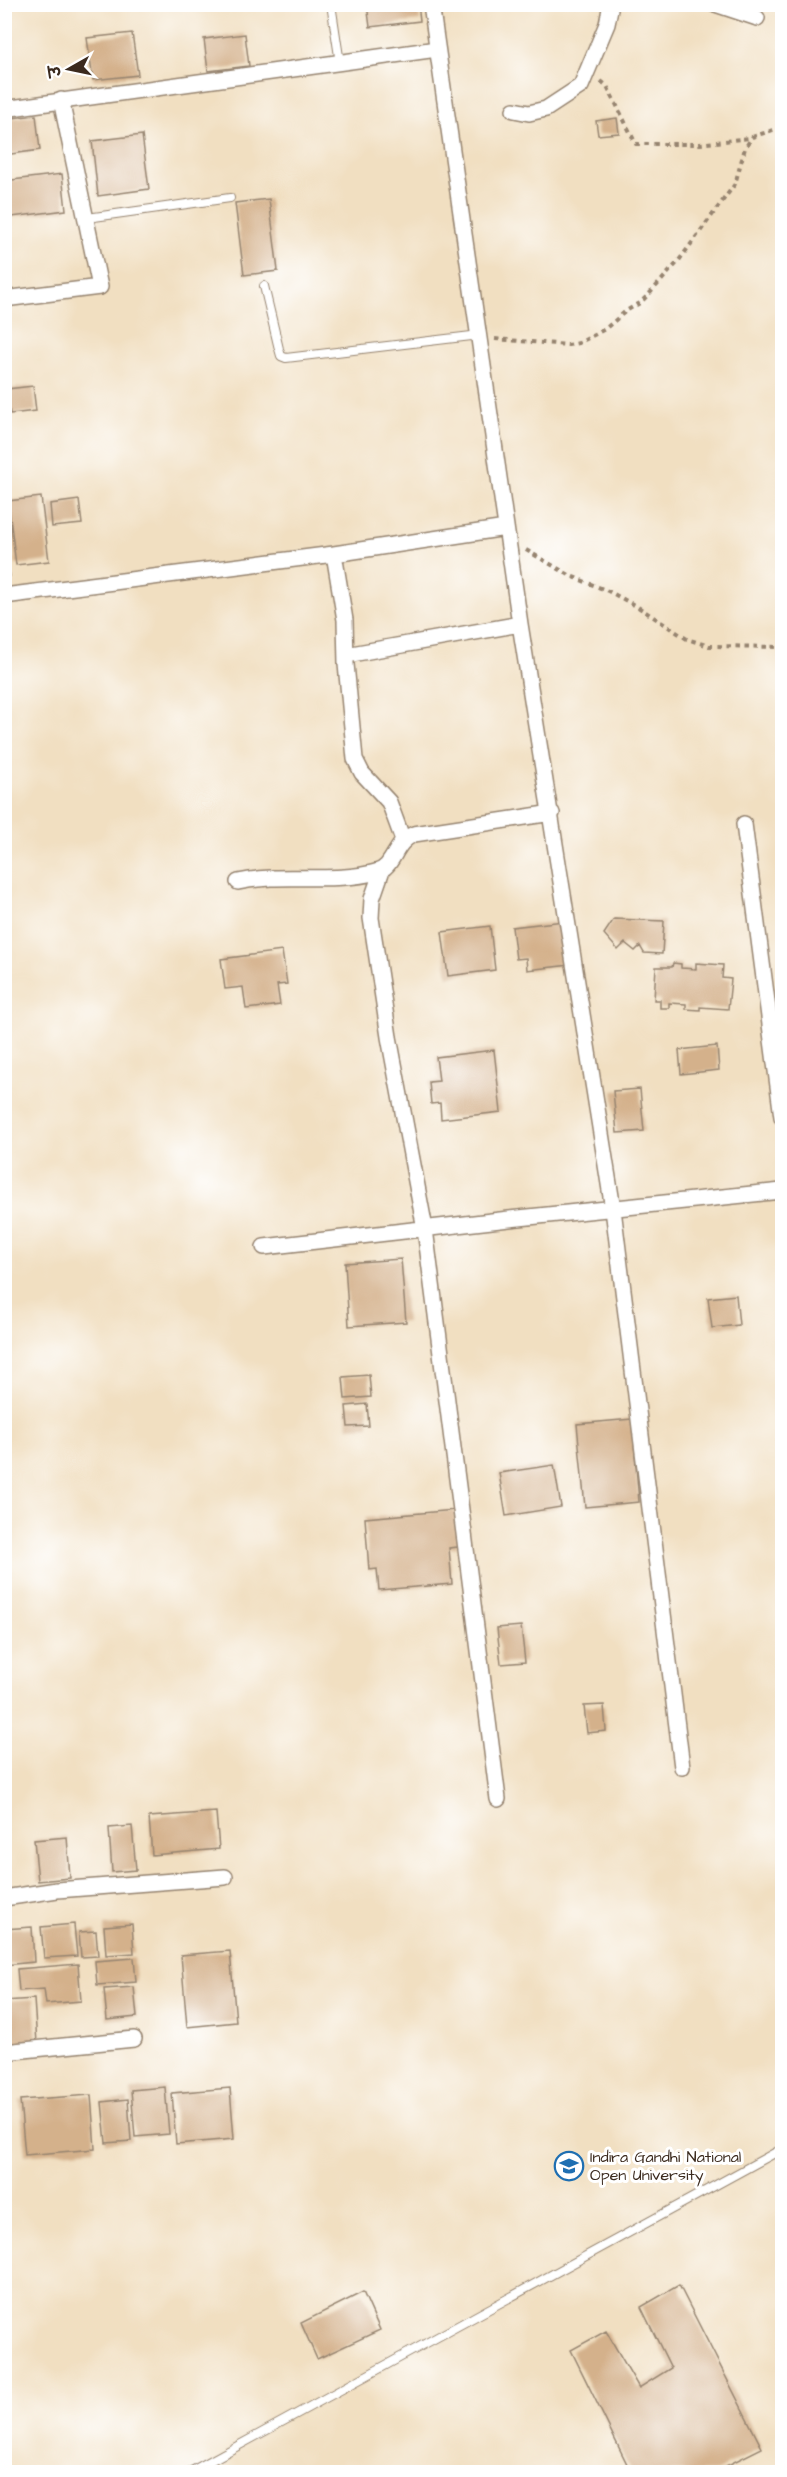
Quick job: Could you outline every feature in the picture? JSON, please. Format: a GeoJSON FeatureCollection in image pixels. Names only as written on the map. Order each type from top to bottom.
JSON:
{"type":"FeatureCollection","features":[{"type":"Feature","properties":{"kind":"street"},"geometry":{"type":"LineString","coordinates":[[430,4],[480,335],[520,624],[552,813],[613,1209],[682,1767]]}},
{"type":"Feature","properties":{"kind":"street"},"geometry":{"type":"LineString","coordinates":[[514,110],[529,113],[546,109],[580,86],[607,24],[611,4]]}},
{"type":"Feature","properties":{"kind":"street"},"geometry":{"type":"LineString","coordinates":[[715,4],[757,18]]}},
{"type":"Feature","properties":{"kind":"street"},"geometry":{"type":"LineString","coordinates":[[4,109],[437,49]]}},
{"type":"Feature","properties":{"kind":"street"},"geometry":{"type":"LineString","coordinates":[[4,300],[100,287],[61,100]]}},
{"type":"Feature","properties":{"kind":"street"},"geometry":{"type":"LineString","coordinates":[[4,596],[334,554],[508,535]]}},
{"type":"Feature","properties":{"kind":"street"},"geometry":{"type":"LineString","coordinates":[[334,554],[345,620],[355,759],[362,773],[389,802],[403,840]]}},
{"type":"Feature","properties":{"kind":"street"},"geometry":{"type":"LineString","coordinates":[[346,655],[520,624]]}},
{"type":"Feature","properties":{"kind":"street"},"geometry":{"type":"LineString","coordinates":[[498,1799],[425,1229],[389,1037],[371,918],[372,899],[382,870],[388,865],[403,840],[421,833],[552,813]]}},
{"type":"Feature","properties":{"kind":"street"},"geometry":{"type":"LineString","coordinates":[[744,824],[783,1117]]}},
{"type":"Feature","properties":{"kind":"street"},"geometry":{"type":"LineString","coordinates":[[238,882],[261,877],[340,876],[382,870]]}},
{"type":"Feature","properties":{"kind":"street"},"geometry":{"type":"LineString","coordinates":[[264,1247],[783,1191]]}},
{"type":"Feature","properties":{"kind":"street"},"geometry":{"type":"LineString","coordinates":[[4,1898],[57,1890],[225,1877]]}},
{"type":"Feature","properties":{"kind":"street"},"geometry":{"type":"LineString","coordinates":[[4,2052],[134,2039]]}},
{"type":"Feature","properties":{"kind":"lane"},"geometry":{"type":"LineString","coordinates":[[331,4],[340,63]]}},
{"type":"Feature","properties":{"kind":"lane"},"geometry":{"type":"LineString","coordinates":[[87,218],[230,198]]}},
{"type":"Feature","properties":{"kind":"lane"},"geometry":{"type":"LineString","coordinates":[[264,286],[281,356],[286,358],[480,335]]}},
{"type":"Feature","properties":{"kind":"lane"},"geometry":{"type":"LineString","coordinates":[[190,2472],[783,2150]]}},
{"type":"Feature","properties":{"kind":"path"},"geometry":{"type":"LineString","coordinates":[[589,69],[607,86],[636,144],[700,144],[753,136],[783,127]]}},
{"type":"Feature","properties":{"kind":"path"},"geometry":{"type":"LineString","coordinates":[[480,335],[495,339],[568,345],[579,343],[605,329],[626,311],[640,303],[677,263],[735,184],[745,148],[753,136]]}},
{"type":"Feature","properties":{"kind":"path"},"geometry":{"type":"LineString","coordinates":[[508,535],[571,576],[608,591],[638,607],[687,639],[709,646],[783,647]]}},
{"type":"Feature","properties":{"kind":"building"},"geometry":{"type":"Polygon","coordinates":[[[367,4],[418,4],[420,21],[370,27],[367,4]]]}},
{"type":"Feature","properties":{"kind":"building"},"geometry":{"type":"Polygon","coordinates":[[[132,33],[138,75],[93,80],[87,38],[132,33]]]}},
{"type":"Feature","properties":{"kind":"building"},"geometry":{"type":"Polygon","coordinates":[[[245,34],[249,66],[208,71],[204,39],[245,34]]]}},
{"type":"Feature","properties":{"kind":"building"},"geometry":{"type":"Polygon","coordinates":[[[36,115],[40,150],[4,155],[4,119],[36,115]]]}},
{"type":"Feature","properties":{"kind":"building"},"geometry":{"type":"Polygon","coordinates":[[[617,118],[619,133],[598,135],[596,121],[617,118]]]}},
{"type":"Feature","properties":{"kind":"building"},"geometry":{"type":"Polygon","coordinates":[[[142,135],[149,189],[98,196],[92,141],[142,135]]]}},
{"type":"Feature","properties":{"kind":"building"},"geometry":{"type":"Polygon","coordinates":[[[62,174],[66,210],[4,218],[4,181],[62,174]]]}},
{"type":"Feature","properties":{"kind":"building"},"geometry":{"type":"Polygon","coordinates":[[[269,199],[278,271],[244,275],[235,203],[269,199]]]}},
{"type":"Feature","properties":{"kind":"building"},"geometry":{"type":"Polygon","coordinates":[[[33,386],[36,411],[10,414],[7,389],[33,386]]]}},
{"type":"Feature","properties":{"kind":"building"},"geometry":{"type":"Polygon","coordinates":[[[41,497],[49,561],[16,565],[8,501],[41,497]]]}},
{"type":"Feature","properties":{"kind":"building"},"geometry":{"type":"Polygon","coordinates":[[[79,500],[82,524],[52,527],[50,504],[79,500]]]}},
{"type":"Feature","properties":{"kind":"building"},"geometry":{"type":"Polygon","coordinates":[[[4,546],[10,576],[4,577],[4,546]]]}},
{"type":"Feature","properties":{"kind":"building"},"geometry":{"type":"Polygon","coordinates":[[[614,919],[664,921],[662,954],[644,953],[640,946],[635,951],[625,943],[618,950],[604,934],[614,919]]]}},
{"type":"Feature","properties":{"kind":"building"},"geometry":{"type":"Polygon","coordinates":[[[564,921],[570,965],[527,970],[526,958],[516,959],[512,927],[564,921]]]}},
{"type":"Feature","properties":{"kind":"building"},"geometry":{"type":"Polygon","coordinates":[[[4,926],[9,955],[4,955],[4,926]]]}},
{"type":"Feature","properties":{"kind":"building"},"geometry":{"type":"Polygon","coordinates":[[[490,926],[495,970],[448,976],[442,932],[490,926]]]}},
{"type":"Feature","properties":{"kind":"building"},"geometry":{"type":"Polygon","coordinates":[[[282,951],[287,984],[277,985],[280,1005],[246,1009],[243,987],[225,989],[221,959],[282,951]]]}},
{"type":"Feature","properties":{"kind":"building"},"geometry":{"type":"Polygon","coordinates":[[[673,963],[681,964],[681,968],[696,969],[696,963],[723,965],[722,978],[731,979],[728,1009],[700,1007],[700,1010],[686,1009],[686,1004],[669,1003],[669,1008],[660,1008],[660,1000],[654,1000],[656,967],[672,967],[673,963]]]}},
{"type":"Feature","properties":{"kind":"building"},"geometry":{"type":"Polygon","coordinates":[[[717,1046],[719,1070],[681,1074],[679,1050],[717,1046]]]}},
{"type":"Feature","properties":{"kind":"building"},"geometry":{"type":"Polygon","coordinates":[[[494,1050],[501,1112],[441,1119],[440,1103],[431,1104],[429,1082],[439,1081],[436,1057],[494,1050]]]}},
{"type":"Feature","properties":{"kind":"building"},"geometry":{"type":"Polygon","coordinates":[[[640,1089],[644,1131],[617,1133],[613,1091],[640,1089]]]}},
{"type":"Feature","properties":{"kind":"building"},"geometry":{"type":"Polygon","coordinates":[[[401,1259],[406,1322],[349,1326],[345,1263],[401,1259]]]}},
{"type":"Feature","properties":{"kind":"building"},"geometry":{"type":"Polygon","coordinates":[[[736,1295],[739,1325],[712,1328],[708,1298],[736,1295]]]}},
{"type":"Feature","properties":{"kind":"building"},"geometry":{"type":"Polygon","coordinates":[[[369,1375],[371,1397],[345,1399],[343,1377],[369,1375]]]}},
{"type":"Feature","properties":{"kind":"building"},"geometry":{"type":"Polygon","coordinates":[[[367,1404],[369,1426],[348,1427],[346,1406],[367,1404]]]}},
{"type":"Feature","properties":{"kind":"building"},"geometry":{"type":"Polygon","coordinates":[[[632,1419],[639,1502],[585,1507],[577,1424],[632,1419]]]}},
{"type":"Feature","properties":{"kind":"building"},"geometry":{"type":"Polygon","coordinates":[[[554,1465],[561,1507],[506,1516],[499,1473],[554,1465]]]}},
{"type":"Feature","properties":{"kind":"building"},"geometry":{"type":"Polygon","coordinates":[[[455,1510],[458,1547],[449,1548],[452,1584],[379,1590],[377,1569],[369,1570],[365,1518],[455,1510]]]}},
{"type":"Feature","properties":{"kind":"building"},"geometry":{"type":"Polygon","coordinates":[[[521,1626],[525,1662],[501,1664],[497,1628],[521,1626]]]}},
{"type":"Feature","properties":{"kind":"building"},"geometry":{"type":"Polygon","coordinates":[[[604,1705],[606,1731],[587,1733],[584,1706],[604,1705]]]}},
{"type":"Feature","properties":{"kind":"building"},"geometry":{"type":"Polygon","coordinates":[[[216,1812],[219,1849],[152,1855],[149,1817],[216,1812]]]}},
{"type":"Feature","properties":{"kind":"building"},"geometry":{"type":"Polygon","coordinates":[[[132,1826],[136,1870],[112,1872],[109,1828],[132,1826]]]}},
{"type":"Feature","properties":{"kind":"building"},"geometry":{"type":"Polygon","coordinates":[[[67,1837],[70,1878],[38,1881],[34,1840],[67,1837]]]}},
{"type":"Feature","properties":{"kind":"building"},"geometry":{"type":"Polygon","coordinates":[[[74,1924],[77,1956],[44,1958],[41,1927],[74,1924]]]}},
{"type":"Feature","properties":{"kind":"building"},"geometry":{"type":"Polygon","coordinates":[[[132,1924],[134,1953],[106,1955],[104,1926],[132,1924]]]}},
{"type":"Feature","properties":{"kind":"building"},"geometry":{"type":"Polygon","coordinates":[[[32,1927],[34,1962],[4,1965],[4,1929],[32,1927]]]}},
{"type":"Feature","properties":{"kind":"building"},"geometry":{"type":"Polygon","coordinates":[[[96,1931],[98,1956],[81,1957],[79,1932],[96,1931]]]}},
{"type":"Feature","properties":{"kind":"building"},"geometry":{"type":"Polygon","coordinates":[[[230,1951],[236,2022],[187,2027],[181,1955],[230,1951]]]}},
{"type":"Feature","properties":{"kind":"building"},"geometry":{"type":"Polygon","coordinates":[[[134,1958],[136,1982],[97,1985],[95,1961],[134,1958]]]}},
{"type":"Feature","properties":{"kind":"building"},"geometry":{"type":"Polygon","coordinates":[[[78,1964],[81,2001],[46,2004],[44,1989],[19,1991],[17,1969],[78,1964]]]}},
{"type":"Feature","properties":{"kind":"building"},"geometry":{"type":"Polygon","coordinates":[[[134,1987],[137,2017],[107,2020],[104,1989],[134,1987]]]}},
{"type":"Feature","properties":{"kind":"building"},"geometry":{"type":"Polygon","coordinates":[[[34,1999],[37,2043],[4,2045],[4,2001],[34,1999]]]}},
{"type":"Feature","properties":{"kind":"building"},"geometry":{"type":"Polygon","coordinates":[[[165,2087],[169,2134],[135,2137],[131,2090],[165,2087]]]}},
{"type":"Feature","properties":{"kind":"building"},"geometry":{"type":"Polygon","coordinates":[[[230,2088],[234,2139],[176,2144],[172,2093],[230,2088]]]}},
{"type":"Feature","properties":{"kind":"building"},"geometry":{"type":"Polygon","coordinates":[[[91,2095],[95,2149],[25,2155],[20,2100],[91,2095]]]}},
{"type":"Feature","properties":{"kind":"building"},"geometry":{"type":"Polygon","coordinates":[[[128,2099],[131,2141],[106,2143],[102,2102],[128,2099]]]}},
{"type":"Feature","properties":{"kind":"building"},"geometry":{"type":"Polygon","coordinates":[[[679,2285],[762,2448],[714,2472],[631,2472],[571,2350],[606,2331],[639,2388],[671,2368],[641,2307],[679,2285]]]}},
{"type":"Feature","properties":{"kind":"building"},"geometry":{"type":"Polygon","coordinates":[[[363,2292],[380,2330],[317,2359],[301,2323],[363,2292]]]}},
{"type":"Feature","properties":{"kind":"place","name":"Indira Gandhi National Open University"},"geometry":{"type":"Point","coordinates":[569,2166]}}]}
